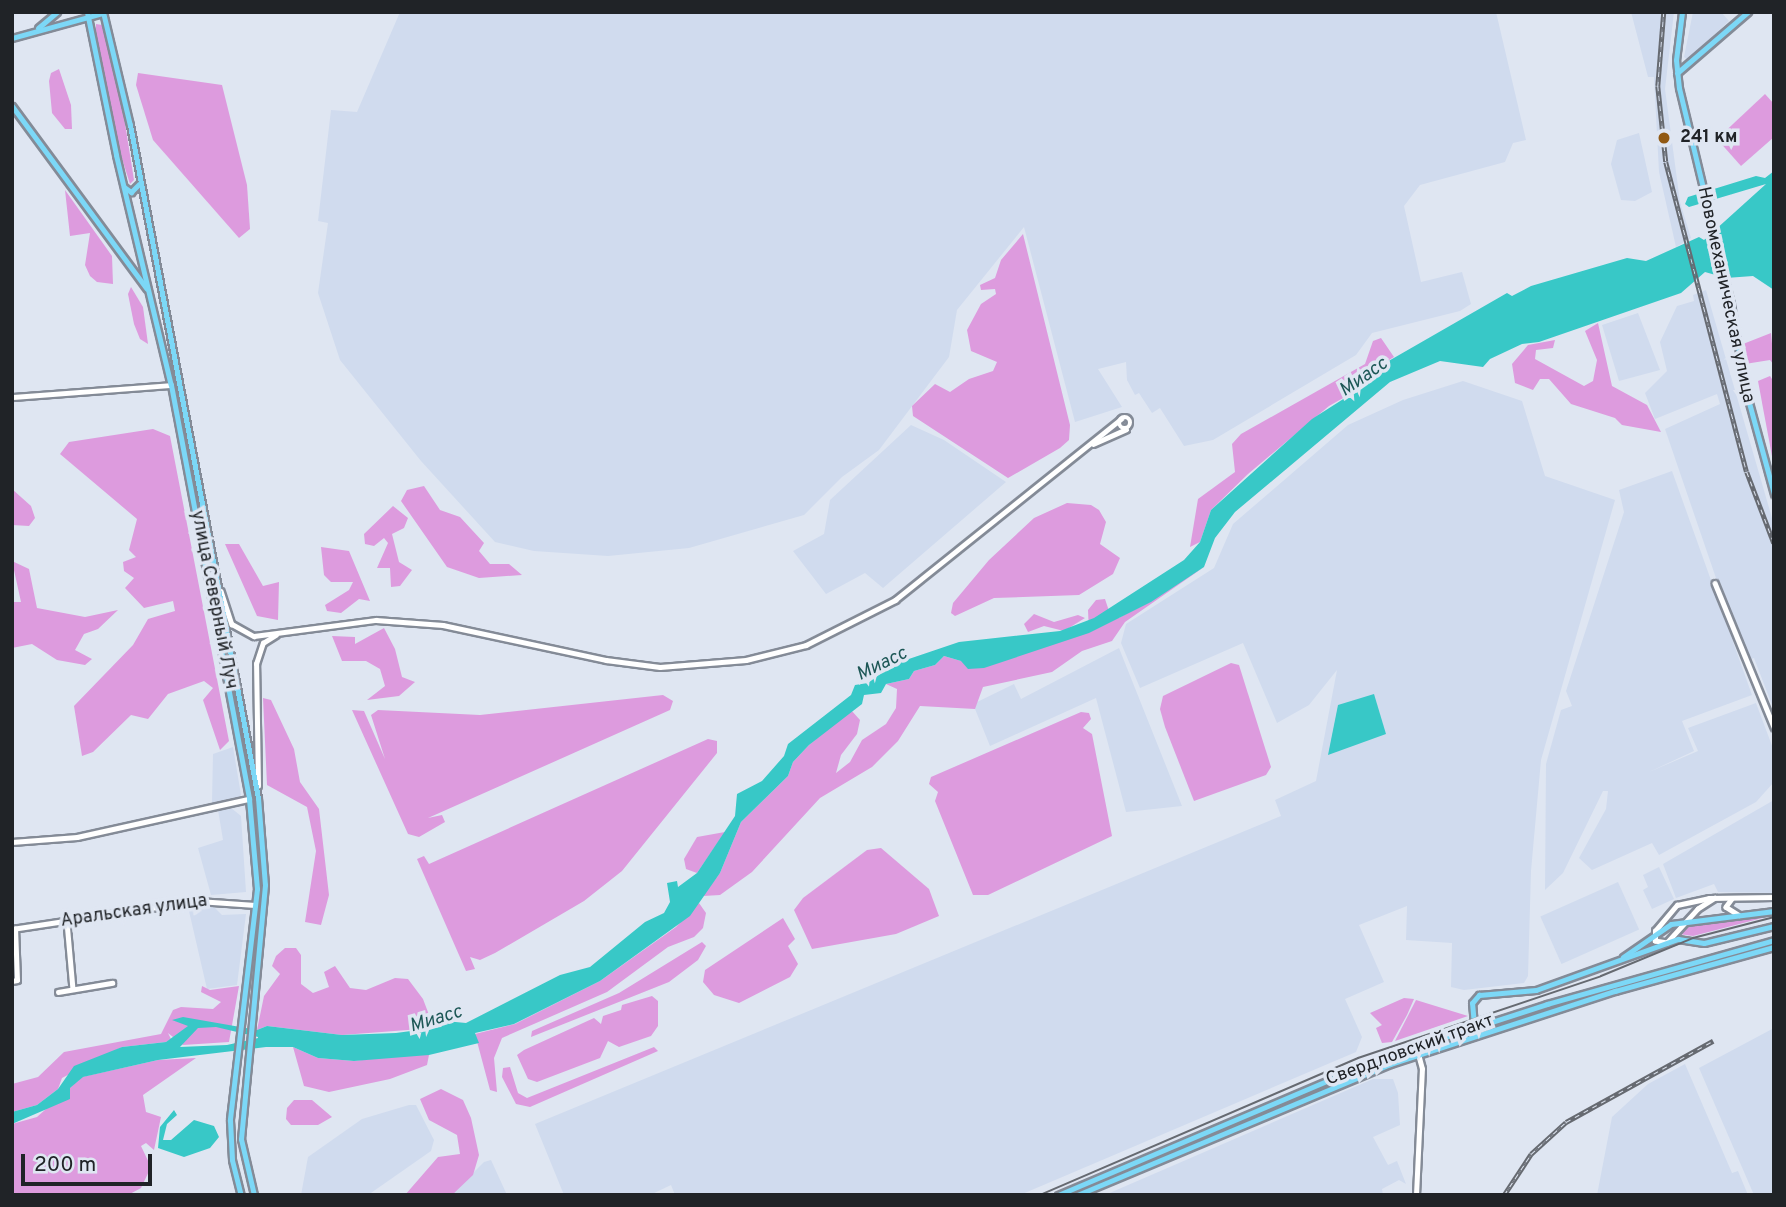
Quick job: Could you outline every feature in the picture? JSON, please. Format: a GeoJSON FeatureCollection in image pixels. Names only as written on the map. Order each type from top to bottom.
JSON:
{"type":"FeatureCollection","features":[{"type":"Feature","properties":{"kind":"main road"},"geometry":{"type":"LineString","coordinates":[[29,33],[57,12]]}},
{"type":"Feature","properties":{"kind":"main road","name":"Новомеханическая улица"},"geometry":{"type":"LineString","coordinates":[[1682,12],[1676,73],[1731,304],[1741,370],[1774,494]]}},
{"type":"Feature","properties":{"kind":"main road"},"geometry":{"type":"LineString","coordinates":[[1676,73],[1748,12]]}},
{"type":"Feature","properties":{"kind":"main road"},"geometry":{"type":"LineString","coordinates":[[12,38],[103,13]]}},
{"type":"Feature","properties":{"kind":"main road","name":"улица Северный Луч"},"geometry":{"type":"LineString","coordinates":[[103,13],[139,184],[258,798],[265,886],[245,1071],[241,1139],[254,1195]]}},
{"type":"Feature","properties":{"kind":"main road","name":"улица Северный Луч"},"geometry":{"type":"LineString","coordinates":[[88,15],[124,187],[172,385],[249,799],[255,905],[230,1141],[241,1195]]}},
{"type":"Feature","properties":{"kind":"main road"},"geometry":{"type":"LineString","coordinates":[[12,106],[151,296]]}},
{"type":"Feature","properties":{"kind":"main road"},"geometry":{"type":"LineString","coordinates":[[124,187],[131,192],[139,184]]}},
{"type":"Feature","properties":{"kind":"main road"},"geometry":{"type":"LineString","coordinates":[[1611,964],[1655,931],[1688,919],[1774,911]]}},
{"type":"Feature","properties":{"kind":"main road"},"geometry":{"type":"LineString","coordinates":[[1471,1028],[1476,1018],[1472,1003],[1479,995],[1536,990],[1681,939],[1704,943],[1774,926]]}},
{"type":"Feature","properties":{"kind":"main road","name":"Свердловский тракт"},"geometry":{"type":"LineString","coordinates":[[1058,1195],[1416,1046],[1491,1021],[1774,940]]}},
{"type":"Feature","properties":{"kind":"main road","name":"Свердловский тракт"},"geometry":{"type":"LineString","coordinates":[[1077,1195],[1418,1054],[1615,991],[1774,947]]}},
{"type":"Feature","properties":{"kind":"main road"},"geometry":{"type":"LineString","coordinates":[[1476,1018],[1491,1021]]}},
{"type":"Feature","properties":{"kind":"main road"},"geometry":{"type":"LineString","coordinates":[[1416,1046],[1418,1054]]}},
{"type":"Feature","properties":{"kind":"street"},"geometry":{"type":"LineString","coordinates":[[12,397],[172,385]]}},
{"type":"Feature","properties":{"kind":"street"},"geometry":{"type":"LineString","coordinates":[[217,581],[238,629],[254,635],[376,620],[443,625],[606,660],[660,667],[776,653],[840,630],[895,600],[1038,482],[1092,444],[1121,419],[1131,420],[1126,429],[1092,444]]}},
{"type":"Feature","properties":{"kind":"street"},"geometry":{"type":"LineString","coordinates":[[1121,419],[1120,425],[1126,429]]}},
{"type":"Feature","properties":{"kind":"street"},"geometry":{"type":"LineString","coordinates":[[1715,583],[1774,727]]}},
{"type":"Feature","properties":{"kind":"street"},"geometry":{"type":"LineString","coordinates":[[258,798],[256,664],[263,643],[280,633]]}},
{"type":"Feature","properties":{"kind":"street"},"geometry":{"type":"LineString","coordinates":[[12,842],[77,837],[249,799]]}},
{"type":"Feature","properties":{"kind":"street"},"geometry":{"type":"LineString","coordinates":[[1715,898],[1688,919],[1667,943],[1655,941],[1655,931],[1683,903],[1715,898],[1774,897]]}},
{"type":"Feature","properties":{"kind":"street"},"geometry":{"type":"LineString","coordinates":[[1733,898],[1727,907],[1739,915]]}},
{"type":"Feature","properties":{"kind":"street","name":"Аральская улица"},"geometry":{"type":"LineString","coordinates":[[13,929],[198,901],[255,905]]}},
{"type":"Feature","properties":{"kind":"street"},"geometry":{"type":"LineString","coordinates":[[1683,903],[1693,908],[1688,919]]}},
{"type":"Feature","properties":{"kind":"street"},"geometry":{"type":"LineString","coordinates":[[67,922],[73,989]]}},
{"type":"Feature","properties":{"kind":"street"},"geometry":{"type":"LineString","coordinates":[[13,929],[15,981]]}},
{"type":"Feature","properties":{"kind":"street"},"geometry":{"type":"LineString","coordinates":[[58,992],[112,983]]}},
{"type":"Feature","properties":{"kind":"street"},"geometry":{"type":"LineString","coordinates":[[1416,1195],[1422,1069],[1418,1054]]}},
{"type":"Feature","properties":{"kind":"shaded area"},"geometry":{"type":"Polygon","coordinates":[[[400,12],[1496,12],[1526,140],[1513,143],[1505,162],[1420,185],[1404,206],[1421,282],[1462,272],[1471,304],[1460,311],[1372,333],[1356,355],[1213,440],[1184,446],[1160,408],[1152,413],[1139,393],[1135,395],[1127,380],[1126,362],[1098,369],[1122,407],[1075,422],[1024,227],[957,310],[949,357],[879,450],[842,477],[804,515],[689,548],[608,556],[534,551],[495,542],[421,461],[340,360],[318,293],[328,223],[318,221],[331,110],[357,112],[400,12]]]}},
{"type":"Feature","properties":{"kind":"shaded area"},"geometry":{"type":"Polygon","coordinates":[[[1631,12],[1674,12],[1665,89],[1680,202],[1691,238],[1676,247],[1659,172],[1654,77],[1648,77],[1631,12]]]}},
{"type":"Feature","properties":{"kind":"shaded area"},"geometry":{"type":"Polygon","coordinates":[[[1693,12],[1721,12],[1729,21],[1688,60],[1684,57],[1693,12]]]}},
{"type":"Feature","properties":{"kind":"shaded area"},"geometry":{"type":"Polygon","coordinates":[[[96,24],[102,25],[124,117],[134,180],[130,184],[112,127],[95,47],[96,24]]]}},
{"type":"Feature","properties":{"kind":"shaded area"},"geometry":{"type":"Polygon","coordinates":[[[59,69],[71,105],[72,129],[65,129],[52,113],[49,81],[51,73],[59,69]]]}},
{"type":"Feature","properties":{"kind":"shaded area"},"geometry":{"type":"Polygon","coordinates":[[[138,73],[222,85],[247,185],[250,229],[239,238],[153,140],[136,85],[138,73]]]}},
{"type":"Feature","properties":{"kind":"shaded area"},"geometry":{"type":"Polygon","coordinates":[[[1765,94],[1774,104],[1774,137],[1741,166],[1717,139],[1765,94]]]}},
{"type":"Feature","properties":{"kind":"shaded area"},"geometry":{"type":"Polygon","coordinates":[[[1639,133],[1652,192],[1635,201],[1621,200],[1611,164],[1617,140],[1639,133]]]}},
{"type":"Feature","properties":{"kind":"shaded area"},"geometry":{"type":"Polygon","coordinates":[[[65,190],[112,256],[113,284],[97,282],[90,276],[85,265],[90,233],[70,236],[65,190]]]}},
{"type":"Feature","properties":{"kind":"shaded area"},"geometry":{"type":"Polygon","coordinates":[[[1023,234],[1070,425],[1069,440],[1060,448],[1008,478],[913,416],[912,406],[935,384],[950,392],[969,379],[993,371],[997,362],[971,351],[967,330],[981,304],[996,294],[995,289],[981,290],[980,285],[995,278],[1001,260],[1023,234]]]}},
{"type":"Feature","properties":{"kind":"shaded area"},"geometry":{"type":"Polygon","coordinates":[[[131,287],[143,307],[148,344],[140,339],[134,324],[128,294],[131,287]]]}},
{"type":"Feature","properties":{"kind":"shaded area"},"geometry":{"type":"Polygon","coordinates":[[[1706,290],[1774,525],[1774,710],[1754,658],[1748,660],[1731,622],[1665,429],[1720,404],[1717,394],[1655,419],[1645,393],[1667,371],[1660,342],[1677,306],[1694,301],[1693,295],[1706,290]]]}},
{"type":"Feature","properties":{"kind":"shaded area"},"geometry":{"type":"Polygon","coordinates":[[[1638,313],[1660,370],[1619,381],[1602,325],[1638,313]]]}},
{"type":"Feature","properties":{"kind":"shaded area"},"geometry":{"type":"Polygon","coordinates":[[[1598,323],[1612,386],[1647,405],[1661,432],[1622,425],[1615,418],[1571,404],[1549,379],[1540,379],[1533,390],[1515,383],[1512,364],[1528,345],[1555,340],[1553,348],[1536,350],[1535,359],[1584,386],[1593,381],[1597,360],[1585,331],[1598,323]]]}},
{"type":"Feature","properties":{"kind":"shaded area"},"geometry":{"type":"Polygon","coordinates":[[[1771,333],[1774,365],[1770,360],[1745,364],[1743,344],[1771,333]]]}},
{"type":"Feature","properties":{"kind":"shaded area"},"geometry":{"type":"Polygon","coordinates":[[[1381,338],[1394,357],[1366,374],[1359,389],[1329,406],[1248,474],[1211,510],[1200,542],[1190,547],[1198,499],[1235,472],[1232,444],[1241,434],[1365,364],[1373,341],[1381,338]]]}},
{"type":"Feature","properties":{"kind":"shaded area"},"geometry":{"type":"Polygon","coordinates":[[[1770,376],[1774,382],[1774,467],[1758,381],[1770,376]]]}},
{"type":"Feature","properties":{"kind":"shaded area"},"geometry":{"type":"Polygon","coordinates":[[[1463,381],[1522,401],[1545,476],[1615,500],[1541,760],[1531,871],[1528,976],[1524,983],[1464,990],[1451,987],[1452,943],[1406,940],[1407,906],[1359,925],[1384,982],[1345,999],[1362,1037],[1356,1052],[1020,1195],[675,1195],[671,1185],[650,1195],[564,1195],[535,1124],[1281,816],[1275,800],[1316,781],[1337,670],[1309,705],[1277,723],[1243,643],[1140,688],[1121,643],[1126,624],[1214,568],[1233,524],[1348,425],[1403,400],[1463,381]]]}},
{"type":"Feature","properties":{"kind":"shaded area"},"geometry":{"type":"Polygon","coordinates":[[[911,425],[944,440],[1006,482],[883,588],[865,573],[826,594],[793,551],[824,534],[830,500],[911,425]]]}},
{"type":"Feature","properties":{"kind":"shaded area"},"geometry":{"type":"Polygon","coordinates":[[[153,429],[170,436],[229,741],[220,750],[203,700],[213,688],[204,681],[168,694],[148,719],[131,715],[93,752],[82,756],[74,706],[133,645],[148,619],[175,611],[173,601],[144,608],[125,588],[134,578],[124,571],[123,562],[136,557],[129,550],[137,519],[60,454],[69,442],[153,429]]]}},
{"type":"Feature","properties":{"kind":"shaded area"},"geometry":{"type":"Polygon","coordinates":[[[1672,471],[1752,695],[1682,721],[1694,751],[1649,772],[1698,751],[1688,728],[1756,703],[1774,751],[1774,782],[1756,802],[1659,855],[1652,843],[1592,870],[1579,858],[1606,809],[1608,791],[1603,791],[1563,873],[1545,890],[1546,764],[1561,710],[1572,706],[1566,691],[1624,512],[1619,490],[1672,471]]]}},
{"type":"Feature","properties":{"kind":"shaded area"},"geometry":{"type":"Polygon","coordinates":[[[424,486],[440,510],[460,517],[484,543],[479,551],[490,564],[509,564],[522,575],[479,578],[447,567],[401,501],[407,490],[424,486]]]}},
{"type":"Feature","properties":{"kind":"shaded area"},"geometry":{"type":"Polygon","coordinates":[[[12,489],[31,506],[35,518],[29,526],[12,525],[12,489]]]}},
{"type":"Feature","properties":{"kind":"shaded area"},"geometry":{"type":"Polygon","coordinates":[[[1067,503],[1091,505],[1099,510],[1106,522],[1100,544],[1120,558],[1113,574],[1079,595],[994,598],[955,616],[951,613],[953,603],[989,560],[1034,518],[1067,503]]]}},
{"type":"Feature","properties":{"kind":"shaded area"},"geometry":{"type":"Polygon","coordinates":[[[393,506],[408,518],[404,528],[392,534],[399,562],[412,570],[400,586],[391,587],[390,568],[377,568],[388,543],[384,538],[374,546],[365,544],[364,534],[393,506]]]}},
{"type":"Feature","properties":{"kind":"shaded area"},"geometry":{"type":"Polygon","coordinates":[[[225,544],[239,544],[263,586],[279,582],[278,620],[257,616],[225,544]]]}},
{"type":"Feature","properties":{"kind":"shaded area"},"geometry":{"type":"Polygon","coordinates":[[[321,547],[349,551],[370,601],[359,599],[341,613],[327,611],[325,605],[349,590],[353,582],[331,582],[324,575],[321,547]]]}},
{"type":"Feature","properties":{"kind":"shaded area"},"geometry":{"type":"Polygon","coordinates":[[[12,561],[29,569],[37,608],[85,617],[118,610],[98,629],[84,634],[75,650],[92,659],[85,665],[57,660],[32,644],[12,648],[12,602],[21,602],[12,561]]]}},
{"type":"Feature","properties":{"kind":"shaded area"},"geometry":{"type":"Polygon","coordinates":[[[1204,567],[1125,622],[1112,641],[1082,651],[1052,672],[983,687],[975,709],[920,706],[898,741],[872,767],[820,798],[752,872],[720,895],[703,896],[720,873],[741,822],[788,776],[793,762],[809,745],[851,710],[860,720],[857,734],[841,755],[836,773],[850,762],[862,740],[886,724],[896,708],[897,689],[886,684],[909,679],[914,671],[935,665],[944,656],[961,661],[1089,632],[1088,610],[1096,600],[1105,599],[1109,611],[1119,618],[1204,567]]]}},
{"type":"Feature","properties":{"kind":"shaded area"},"geometry":{"type":"Polygon","coordinates":[[[1034,614],[1054,622],[1078,615],[1085,618],[1064,631],[1044,626],[1028,632],[1024,624],[1034,614]]]}},
{"type":"Feature","properties":{"kind":"shaded area"},"geometry":{"type":"Polygon","coordinates":[[[384,628],[395,649],[402,677],[415,682],[399,696],[367,700],[385,686],[380,669],[366,661],[342,661],[332,636],[355,637],[355,644],[384,628]]]}},
{"type":"Feature","properties":{"kind":"shaded area"},"geometry":{"type":"Polygon","coordinates":[[[1119,648],[1182,806],[1126,812],[1096,698],[990,746],[973,704],[1014,684],[1021,699],[1119,648]]]}},
{"type":"Feature","properties":{"kind":"shaded area"},"geometry":{"type":"Polygon","coordinates":[[[1231,663],[1239,665],[1271,767],[1266,775],[1194,801],[1165,727],[1160,709],[1163,696],[1231,663]]]}},
{"type":"Feature","properties":{"kind":"shaded area"},"geometry":{"type":"Polygon","coordinates":[[[663,695],[673,701],[670,710],[428,818],[442,815],[445,822],[419,837],[408,834],[352,710],[364,711],[385,759],[371,715],[378,710],[480,715],[663,695]]]}},
{"type":"Feature","properties":{"kind":"shaded area"},"geometry":{"type":"Polygon","coordinates":[[[263,698],[271,700],[294,749],[300,782],[319,809],[329,895],[321,925],[305,922],[316,851],[307,807],[267,785],[263,698]]]}},
{"type":"Feature","properties":{"kind":"shaded area"},"geometry":{"type":"Polygon","coordinates":[[[1081,712],[1089,713],[1091,719],[1083,728],[1092,734],[1112,836],[988,895],[973,895],[935,801],[938,792],[929,784],[931,777],[1081,712]]]}},
{"type":"Feature","properties":{"kind":"shaded area"},"geometry":{"type":"Polygon","coordinates":[[[708,739],[717,741],[717,753],[622,871],[584,901],[495,953],[480,960],[470,957],[475,969],[466,971],[417,859],[424,856],[429,864],[708,739]]]}},
{"type":"Feature","properties":{"kind":"shaded area"},"geometry":{"type":"Polygon","coordinates":[[[233,747],[241,795],[236,800],[212,803],[213,754],[233,747]]]}},
{"type":"Feature","properties":{"kind":"shaded area"},"geometry":{"type":"Polygon","coordinates":[[[1774,800],[1774,893],[1718,892],[1714,884],[1676,898],[1663,864],[1774,800]]]}},
{"type":"Feature","properties":{"kind":"shaded area"},"geometry":{"type":"Polygon","coordinates":[[[230,807],[241,816],[246,892],[211,895],[198,848],[223,840],[218,810],[230,807]]]}},
{"type":"Feature","properties":{"kind":"shaded area"},"geometry":{"type":"Polygon","coordinates":[[[725,832],[697,873],[686,869],[684,859],[697,837],[725,832]]]}},
{"type":"Feature","properties":{"kind":"shaded area"},"geometry":{"type":"Polygon","coordinates":[[[881,848],[929,889],[939,916],[896,934],[812,949],[794,910],[803,898],[867,850],[881,848]]]}},
{"type":"Feature","properties":{"kind":"shaded area"},"geometry":{"type":"Polygon","coordinates":[[[1659,867],[1674,899],[1652,909],[1643,890],[1648,887],[1643,875],[1659,867]]]}},
{"type":"Feature","properties":{"kind":"shaded area"},"geometry":{"type":"Polygon","coordinates":[[[1618,882],[1639,930],[1561,964],[1540,917],[1618,882]]]}},
{"type":"Feature","properties":{"kind":"shaded area"},"geometry":{"type":"Polygon","coordinates":[[[699,903],[706,913],[703,928],[694,937],[668,947],[607,992],[502,1038],[494,1058],[497,1092],[490,1090],[475,1034],[515,1024],[600,981],[676,927],[699,903]]]}},
{"type":"Feature","properties":{"kind":"shaded area"},"geometry":{"type":"Polygon","coordinates":[[[213,906],[222,915],[246,914],[237,985],[207,989],[189,911],[213,906]]]}},
{"type":"Feature","properties":{"kind":"shaded area"},"geometry":{"type":"Polygon","coordinates":[[[1774,915],[1693,936],[1679,934],[1687,924],[1774,915]]]}},
{"type":"Feature","properties":{"kind":"shaded area"},"geometry":{"type":"Polygon","coordinates":[[[783,918],[795,939],[788,946],[798,964],[790,977],[739,1003],[714,995],[703,982],[705,970],[783,918]]]}},
{"type":"Feature","properties":{"kind":"shaded area"},"geometry":{"type":"Polygon","coordinates":[[[702,942],[706,946],[698,960],[669,982],[531,1037],[532,1031],[619,993],[702,942]]]}},
{"type":"Feature","properties":{"kind":"shaded area"},"geometry":{"type":"Polygon","coordinates":[[[285,948],[296,948],[301,955],[301,984],[313,993],[329,987],[324,972],[335,966],[350,988],[366,990],[395,978],[408,979],[423,999],[434,1028],[342,1035],[267,1026],[257,1030],[264,996],[280,974],[272,966],[276,956],[285,948]]]}},
{"type":"Feature","properties":{"kind":"shaded area"},"geometry":{"type":"Polygon","coordinates":[[[202,986],[210,990],[239,986],[229,1042],[183,1045],[168,1033],[171,1039],[166,1042],[122,1047],[62,1078],[58,1089],[37,1105],[12,1112],[12,1084],[38,1077],[64,1052],[161,1034],[173,1010],[181,1007],[213,1009],[221,1002],[201,992],[202,986]]]}},
{"type":"Feature","properties":{"kind":"shaded area"},"geometry":{"type":"Polygon","coordinates":[[[652,996],[658,1001],[658,1026],[651,1036],[619,1047],[608,1041],[600,1058],[537,1082],[528,1079],[517,1055],[524,1050],[594,1018],[601,1024],[603,1016],[621,1010],[622,1005],[652,996]]]}},
{"type":"Feature","properties":{"kind":"shaded area"},"geometry":{"type":"Polygon","coordinates":[[[1404,998],[1414,999],[1407,1015],[1392,1042],[1382,1043],[1376,1028],[1382,1025],[1370,1013],[1404,998]]]}},
{"type":"Feature","properties":{"kind":"shaded area"},"geometry":{"type":"Polygon","coordinates":[[[1416,1000],[1468,1016],[1395,1041],[1416,1000]]]}},
{"type":"Feature","properties":{"kind":"shaded area"},"geometry":{"type":"Polygon","coordinates":[[[1774,1028],[1774,1195],[1754,1195],[1699,1068],[1774,1028]]]}},
{"type":"Feature","properties":{"kind":"shaded area"},"geometry":{"type":"Polygon","coordinates":[[[293,1047],[318,1058],[354,1061],[417,1053],[429,1055],[427,1065],[390,1079],[329,1092],[304,1086],[293,1047]]]}},
{"type":"Feature","properties":{"kind":"shaded area"},"geometry":{"type":"Polygon","coordinates":[[[654,1047],[658,1051],[530,1107],[516,1104],[502,1077],[503,1068],[510,1067],[518,1093],[527,1098],[654,1047]]]}},
{"type":"Feature","properties":{"kind":"shaded area"},"geometry":{"type":"Polygon","coordinates":[[[196,1058],[143,1095],[146,1112],[161,1117],[154,1150],[146,1143],[141,1146],[151,1167],[141,1188],[128,1195],[12,1195],[12,1124],[37,1117],[82,1077],[158,1060],[196,1058]]]}},
{"type":"Feature","properties":{"kind":"shaded area"},"geometry":{"type":"Polygon","coordinates":[[[1685,1064],[1732,1173],[1738,1171],[1748,1195],[1597,1195],[1612,1117],[1648,1084],[1685,1064]]]}},
{"type":"Feature","properties":{"kind":"shaded area"},"geometry":{"type":"Polygon","coordinates":[[[1373,1079],[1393,1079],[1398,1093],[1400,1125],[1373,1137],[1388,1165],[1397,1161],[1406,1184],[1399,1180],[1382,1189],[1383,1195],[1105,1195],[1373,1079]]]}},
{"type":"Feature","properties":{"kind":"shaded area"},"geometry":{"type":"Polygon","coordinates":[[[441,1089],[463,1100],[471,1118],[479,1155],[473,1175],[452,1195],[405,1195],[438,1157],[460,1154],[457,1135],[429,1120],[420,1099],[441,1089]]]}},
{"type":"Feature","properties":{"kind":"shaded area"},"geometry":{"type":"Polygon","coordinates":[[[294,1100],[312,1100],[332,1117],[318,1125],[291,1125],[286,1119],[287,1108],[294,1100]]]}},
{"type":"Feature","properties":{"kind":"shaded area"},"geometry":{"type":"Polygon","coordinates":[[[416,1105],[434,1140],[431,1151],[368,1195],[301,1195],[308,1157],[362,1119],[416,1105]]]}},
{"type":"Feature","properties":{"kind":"shaded area"},"geometry":{"type":"Polygon","coordinates":[[[491,1160],[507,1195],[451,1195],[484,1162],[491,1160]]]}},
{"type":"Feature","properties":{"kind":"water"},"geometry":{"type":"Polygon","coordinates":[[[1774,171],[1774,290],[1753,276],[1726,278],[1705,272],[1681,293],[1539,342],[1522,344],[1490,359],[1483,367],[1440,361],[1390,382],[1235,512],[1215,538],[1204,567],[1151,602],[1089,633],[984,668],[968,669],[961,661],[944,656],[935,665],[914,671],[909,679],[886,684],[881,693],[864,695],[862,704],[809,745],[793,762],[788,776],[741,822],[720,873],[690,916],[600,981],[514,1024],[475,1033],[479,1043],[429,1055],[354,1061],[318,1058],[293,1047],[266,1047],[158,1060],[83,1077],[70,1088],[70,1099],[12,1124],[12,1112],[37,1105],[58,1089],[74,1066],[122,1047],[166,1042],[188,1026],[172,1020],[183,1017],[257,1030],[267,1026],[342,1035],[396,1033],[441,1027],[445,1021],[466,1023],[560,975],[590,967],[645,922],[664,913],[670,902],[667,883],[677,881],[678,887],[697,873],[735,816],[737,794],[762,781],[784,756],[788,744],[851,695],[855,685],[868,683],[894,664],[959,642],[1060,631],[1094,618],[1184,560],[1200,542],[1211,510],[1312,419],[1359,389],[1366,374],[1507,293],[1512,296],[1531,286],[1627,258],[1646,261],[1699,237],[1704,240],[1766,184],[1689,207],[1685,204],[1688,197],[1756,176],[1765,178],[1774,171]],[[216,1027],[198,1028],[180,1047],[227,1045],[258,1037],[216,1027]]]}},
{"type":"Feature","properties":{"kind":"water"},"geometry":{"type":"Polygon","coordinates":[[[1374,694],[1386,734],[1328,755],[1338,705],[1374,694]]]}},
{"type":"Feature","properties":{"kind":"water"},"geometry":{"type":"Polygon","coordinates":[[[174,1110],[177,1115],[167,1124],[163,1140],[171,1140],[194,1120],[214,1126],[219,1137],[210,1148],[184,1157],[158,1148],[160,1127],[174,1110]]]}},
{"type":"Feature","properties":{"kind":"tram line"},"geometry":{"type":"LineString","coordinates":[[1040,1195],[1358,1058],[1601,976],[1693,938],[1774,917]]}},
{"type":"Feature","properties":{"kind":"railway"},"geometry":{"type":"LineString","coordinates":[[1664,12],[1658,86],[1666,162],[1747,472],[1774,543]]}},
{"type":"Feature","properties":{"kind":"railway"},"geometry":{"type":"LineString","coordinates":[[1504,1195],[1531,1154],[1566,1122],[1713,1041]]}},
{"type":"Feature","properties":{"kind":"place","name":"241 км"},"geometry":{"type":"Point","coordinates":[1664,138]}},
{"type":"Feature","properties":{"kind":"water label","name":"Миасс"},"geometry":{"type":"Point","coordinates":[1364,378]}},
{"type":"Feature","properties":{"kind":"water label","name":"Миасс"},"geometry":{"type":"Point","coordinates":[882,665]}},
{"type":"Feature","properties":{"kind":"water label","name":"Миасс"},"geometry":{"type":"Point","coordinates":[436,1020]}}]}
